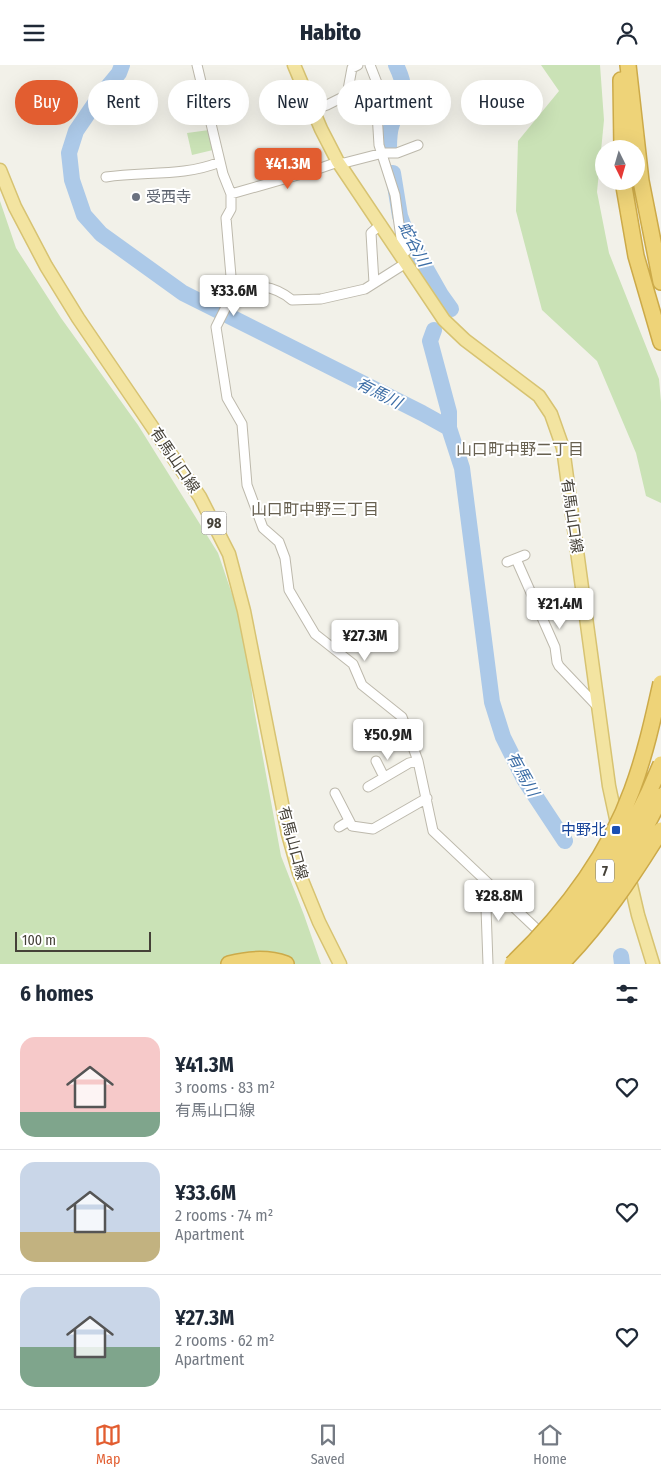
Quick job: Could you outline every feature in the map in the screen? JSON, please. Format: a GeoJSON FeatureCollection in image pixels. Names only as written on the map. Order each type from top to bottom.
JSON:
{"type":"FeatureCollection","features":[{"type":"Feature","properties":{"kind":"highway"},"geometry":{"type":"LineString","coordinates":[[620,65],[622,140]]}},
{"type":"Feature","properties":{"kind":"highway"},"geometry":{"type":"LineString","coordinates":[[628,65],[641,181],[661,282]]}},
{"type":"Feature","properties":{"kind":"highway"},"geometry":{"type":"LineString","coordinates":[[624,190],[636,256],[661,342]]}},
{"type":"Feature","properties":{"kind":"highway"},"geometry":{"type":"LineString","coordinates":[[512,964],[569,901],[589,874],[617,825],[632,790],[643,757],[661,683]]}},
{"type":"Feature","properties":{"kind":"highway","name":"7"},"geometry":{"type":"LineString","coordinates":[[529,964],[589,896],[643,806],[661,764]]}},
{"type":"Feature","properties":{"kind":"highway","name":"7"},"geometry":{"type":"LineString","coordinates":[[547,964],[578,930],[616,878],[639,840],[661,797]]}},
{"type":"Feature","properties":{"kind":"highway"},"geometry":{"type":"LineString","coordinates":[[561,964],[609,909],[628,883],[661,830]]}},
{"type":"Feature","properties":{"kind":"highway"},"geometry":{"type":"LineString","coordinates":[[229,964],[249,959],[272,960],[286,964]]}},
{"type":"Feature","properties":{"kind":"main road","name":"有馬山口線"},"geometry":{"type":"LineString","coordinates":[[294,65],[300,80]]}},
{"type":"Feature","properties":{"kind":"main road","name":"有馬山口線"},"geometry":{"type":"LineString","coordinates":[[320,125],[338,162],[444,320],[465,340],[539,396],[551,414],[563,448],[609,786],[638,915],[653,964]]}},
{"type":"Feature","properties":{"kind":"main road","name":"有馬山口線"},"geometry":{"type":"LineString","coordinates":[[0,170],[15,207],[46,266],[78,318],[200,497],[230,554],[244,611],[288,834],[299,873],[340,964]]}},
{"type":"Feature","properties":{"kind":"main road","name":"有馬山口線"},"geometry":{"type":"LineString","coordinates":[[320,922],[345,964]]}},
{"type":"Feature","properties":{"kind":"street"},"geometry":{"type":"LineString","coordinates":[[197,65],[220,162],[231,194],[231,209],[226,218],[231,293],[216,327],[227,398],[242,424],[247,485],[263,527],[279,542],[286,558],[289,590],[315,634],[353,664],[362,685],[402,717],[418,761],[433,831],[574,964]]}},
{"type":"Feature","properties":{"kind":"street"},"geometry":{"type":"LineString","coordinates":[[327,104],[347,95],[352,68],[358,65]]}},
{"type":"Feature","properties":{"kind":"street"},"geometry":{"type":"LineString","coordinates":[[231,293],[250,286],[266,287],[282,292],[292,300],[321,299],[365,289],[404,259],[407,250],[401,238],[395,195],[379,145],[377,113],[379,88],[370,65]]}},
{"type":"Feature","properties":{"kind":"street"},"geometry":{"type":"LineString","coordinates":[[231,194],[338,162],[352,161],[383,153],[397,153],[418,145]]}},
{"type":"Feature","properties":{"kind":"street"},"geometry":{"type":"LineString","coordinates":[[106,177],[181,172],[206,168],[220,162]]}},
{"type":"Feature","properties":{"kind":"street"},"geometry":{"type":"LineString","coordinates":[[374,283],[371,233],[381,224]]}},
{"type":"Feature","properties":{"kind":"street"},"geometry":{"type":"LineString","coordinates":[[525,555],[511,560],[534,611],[555,647],[557,662],[597,705]]}},
{"type":"Feature","properties":{"kind":"street"},"geometry":{"type":"LineString","coordinates":[[376,761],[384,777]]}},
{"type":"Feature","properties":{"kind":"street"},"geometry":{"type":"LineString","coordinates":[[368,787],[409,763],[418,761]]}},
{"type":"Feature","properties":{"kind":"street"},"geometry":{"type":"LineString","coordinates":[[335,793],[352,826],[374,829],[426,798]]}},
{"type":"Feature","properties":{"kind":"street"},"geometry":{"type":"LineString","coordinates":[[339,827],[350,821]]}},
{"type":"Feature","properties":{"kind":"street"},"geometry":{"type":"LineString","coordinates":[[485,880],[488,964]]}},
{"type":"Feature","properties":{"kind":"green space"},"geometry":{"type":"Polygon","coordinates":[[[541,65],[600,65],[604,120],[602,140],[595,140],[595,190],[597,190],[609,253],[659,379],[661,402],[661,503],[646,496],[636,453],[597,361],[542,310],[516,211],[518,141],[531,125],[543,125],[543,111],[559,91],[541,65]]]}},
{"type":"Feature","properties":{"kind":"green space"},"geometry":{"type":"Polygon","coordinates":[[[209,130],[213,150],[192,155],[187,133],[209,130]]]}},
{"type":"Feature","properties":{"kind":"green space"},"geometry":{"type":"Polygon","coordinates":[[[0,201],[16,248],[61,318],[138,425],[218,553],[244,629],[254,709],[281,856],[321,964],[0,964],[0,201]]]}},
{"type":"Feature","properties":{"kind":"waterway","name":"有馬川"},"geometry":{"type":"LineString","coordinates":[[122,65],[119,73],[100,96],[76,131],[69,153],[72,180],[84,215],[101,234],[183,293],[449,428],[462,468],[492,702],[503,737],[524,779],[565,841]]}},
{"type":"Feature","properties":{"kind":"waterway","name":"蛇谷川"},"geometry":{"type":"LineString","coordinates":[[389,148],[390,130],[403,95],[403,83],[396,65]]}},
{"type":"Feature","properties":{"kind":"waterway","name":"蛇谷川"},"geometry":{"type":"LineString","coordinates":[[393,173],[400,216],[407,235],[451,309]]}},
{"type":"Feature","properties":{"kind":"waterway","name":"蛇谷川"},"geometry":{"type":"LineString","coordinates":[[434,330],[430,341],[449,412],[449,428]]}},
{"type":"Feature","properties":{"kind":"waterway","name":"有馬川"},"geometry":{"type":"LineString","coordinates":[[621,956],[622,964]]}},
{"type":"Feature","properties":{"kind":"place","name":"受西寺"},"geometry":{"type":"Point","coordinates":[136,197]}},
{"type":"Feature","properties":{"kind":"place","name":"中野北"},"geometry":{"type":"Point","coordinates":[616,830]}},
{"type":"Feature","properties":{"kind":"district","name":"山口町中野二丁目"},"geometry":{"type":"Point","coordinates":[520,449]}},
{"type":"Feature","properties":{"kind":"district","name":"山口町中野三丁目"},"geometry":{"type":"Point","coordinates":[315,509]}}]}
